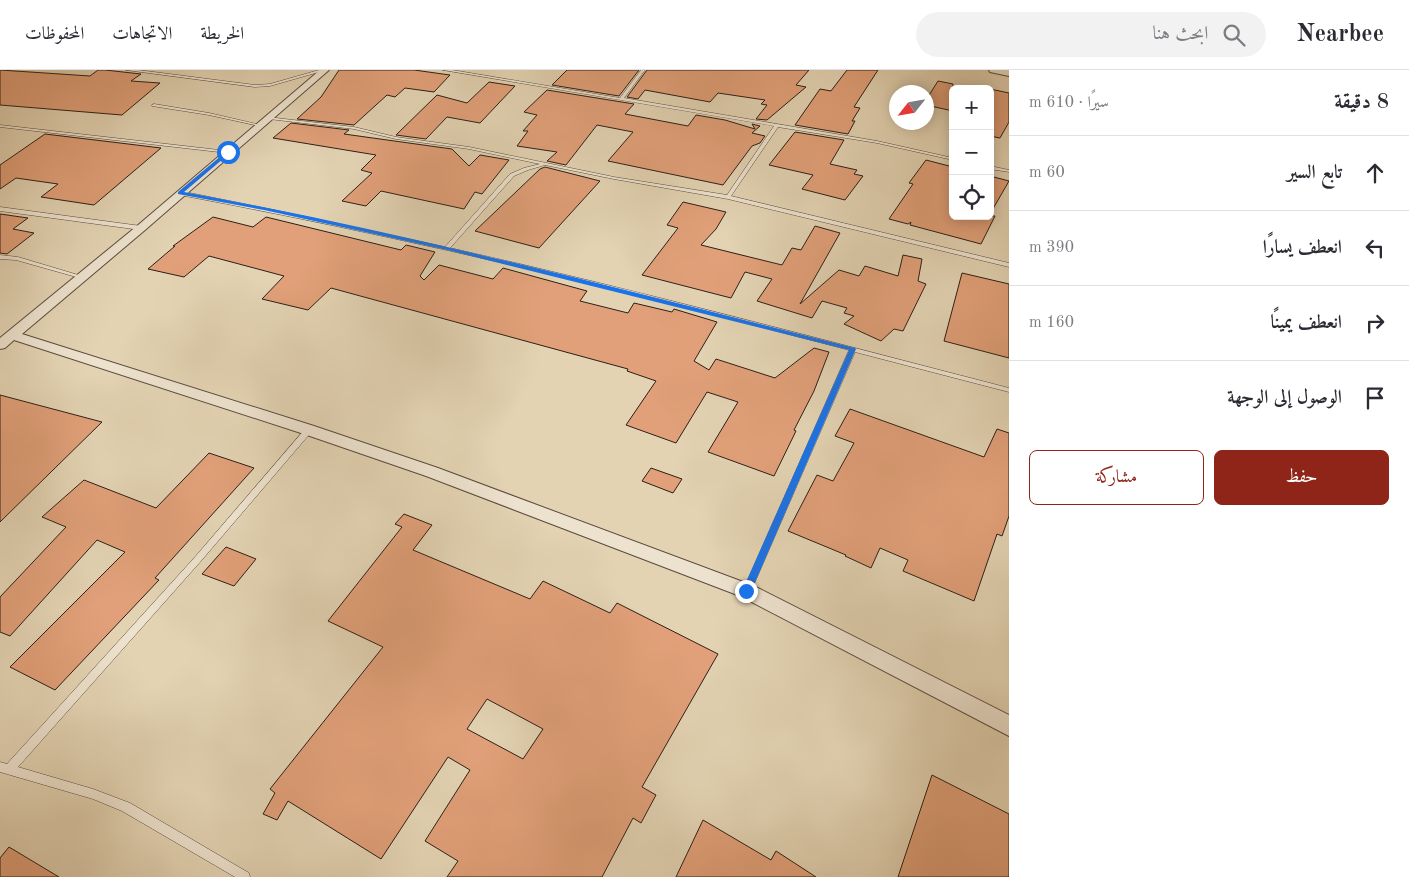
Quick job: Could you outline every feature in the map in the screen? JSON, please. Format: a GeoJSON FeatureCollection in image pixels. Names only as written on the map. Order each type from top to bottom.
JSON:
{"type":"FeatureCollection","features":[{"type":"Feature","properties":{"kind":"street"},"geometry":{"type":"LineString","coordinates":[[6,340],[141,228],[325,70]]}},
{"type":"Feature","properties":{"kind":"street"},"geometry":{"type":"LineString","coordinates":[[993,70],[1009,73]]}},
{"type":"Feature","properties":{"kind":"street"},"geometry":{"type":"LineString","coordinates":[[6,340],[309,430],[432,472],[746,591],[1009,726]]}},
{"type":"Feature","properties":{"kind":"lane"},"geometry":{"type":"LineString","coordinates":[[128,70],[255,86],[270,85],[325,70]]}},
{"type":"Feature","properties":{"kind":"lane"},"geometry":{"type":"LineString","coordinates":[[445,70],[877,142],[949,158]]}},
{"type":"Feature","properties":{"kind":"lane"},"geometry":{"type":"LineString","coordinates":[[621,99],[643,70]]}},
{"type":"Feature","properties":{"kind":"lane"},"geometry":{"type":"LineString","coordinates":[[154,105],[259,125]]}},
{"type":"Feature","properties":{"kind":"lane"},"geometry":{"type":"LineString","coordinates":[[269,118],[354,128],[396,138],[469,148],[728,197],[1009,265]]}},
{"type":"Feature","properties":{"kind":"lane"},"geometry":{"type":"LineString","coordinates":[[728,197],[777,125]]}},
{"type":"Feature","properties":{"kind":"lane"},"geometry":{"type":"LineString","coordinates":[[0,126],[228,152]]}},
{"type":"Feature","properties":{"kind":"lane"},"geometry":{"type":"LineString","coordinates":[[447,248],[512,175],[526,169],[548,164]]}},
{"type":"Feature","properties":{"kind":"lane"},"geometry":{"type":"LineString","coordinates":[[994,168],[1009,171]]}},
{"type":"Feature","properties":{"kind":"lane"},"geometry":{"type":"LineString","coordinates":[[180,193],[264,208],[447,248],[853,349],[1009,390]]}},
{"type":"Feature","properties":{"kind":"lane"},"geometry":{"type":"LineString","coordinates":[[0,209],[141,228]]}},
{"type":"Feature","properties":{"kind":"lane"},"geometry":{"type":"LineString","coordinates":[[0,257],[16,258],[82,277]]}},
{"type":"Feature","properties":{"kind":"lane"},"geometry":{"type":"LineString","coordinates":[[746,591],[853,349]]}},
{"type":"Feature","properties":{"kind":"lane"},"geometry":{"type":"LineString","coordinates":[[245,877],[126,807],[93,794],[4,768],[191,566],[309,430]]}},
{"type":"Feature","properties":{"kind":"building"},"geometry":{"type":"Polygon","coordinates":[[[0,70],[90,76],[98,70],[105,70],[141,74],[131,81],[160,83],[122,115],[0,105],[0,70]]]}},
{"type":"Feature","properties":{"kind":"building"},"geometry":{"type":"Polygon","coordinates":[[[339,70],[414,70],[450,75],[434,92],[405,88],[395,97],[387,95],[354,125],[297,119],[321,97],[339,70]]]}},
{"type":"Feature","properties":{"kind":"building"},"geometry":{"type":"Polygon","coordinates":[[[567,70],[639,70],[619,96],[552,85],[567,70]]]}},
{"type":"Feature","properties":{"kind":"building"},"geometry":{"type":"Polygon","coordinates":[[[647,70],[809,70],[796,85],[806,87],[767,120],[756,119],[767,105],[761,104],[765,100],[718,93],[710,102],[645,90],[638,99],[627,97],[647,70]]]}},
{"type":"Feature","properties":{"kind":"building"},"geometry":{"type":"Polygon","coordinates":[[[847,70],[878,70],[854,107],[860,108],[852,121],[855,121],[848,134],[795,125],[820,89],[831,91],[847,70]]]}},
{"type":"Feature","properties":{"kind":"building"},"geometry":{"type":"Polygon","coordinates":[[[938,81],[953,84],[949,85],[949,110],[934,107],[934,87],[938,81]]]}},
{"type":"Feature","properties":{"kind":"building"},"geometry":{"type":"Polygon","coordinates":[[[489,82],[515,86],[480,123],[447,117],[426,139],[396,135],[437,95],[467,103],[489,82]]]}},
{"type":"Feature","properties":{"kind":"building"},"geometry":{"type":"Polygon","coordinates":[[[547,90],[634,104],[625,114],[688,126],[696,115],[725,120],[755,129],[752,124],[760,126],[752,133],[765,136],[760,143],[752,146],[723,185],[608,161],[633,132],[597,125],[566,165],[547,161],[557,152],[517,146],[528,131],[523,131],[537,115],[524,112],[547,90]]]}},
{"type":"Feature","properties":{"kind":"building"},"geometry":{"type":"Polygon","coordinates":[[[994,90],[1009,93],[1009,122],[1000,138],[994,137],[994,90]]]}},
{"type":"Feature","properties":{"kind":"building"},"geometry":{"type":"Polygon","coordinates":[[[291,123],[349,130],[344,134],[452,149],[469,166],[480,155],[509,160],[482,194],[475,192],[464,209],[381,191],[366,206],[342,201],[372,173],[361,170],[376,155],[273,138],[291,123]]]}},
{"type":"Feature","properties":{"kind":"building"},"geometry":{"type":"Polygon","coordinates":[[[795,132],[844,140],[830,164],[857,170],[854,174],[863,176],[845,200],[802,189],[813,175],[769,165],[795,132]]]}},
{"type":"Feature","properties":{"kind":"building"},"geometry":{"type":"Polygon","coordinates":[[[45,134],[161,148],[94,205],[41,197],[58,184],[16,178],[0,189],[0,165],[45,134]]]}},
{"type":"Feature","properties":{"kind":"building"},"geometry":{"type":"Polygon","coordinates":[[[926,160],[949,166],[949,220],[993,220],[981,244],[910,225],[911,222],[908,224],[889,219],[913,184],[909,183],[926,160]]]}},
{"type":"Feature","properties":{"kind":"building"},"geometry":{"type":"Polygon","coordinates":[[[545,167],[600,181],[539,248],[475,231],[540,169],[545,167]]]}},
{"type":"Feature","properties":{"kind":"building"},"geometry":{"type":"Polygon","coordinates":[[[994,177],[1009,181],[994,207],[994,177]]]}},
{"type":"Feature","properties":{"kind":"building"},"geometry":{"type":"Polygon","coordinates":[[[683,202],[726,212],[716,229],[701,245],[782,265],[792,248],[801,250],[815,226],[840,233],[800,304],[839,270],[859,276],[865,266],[898,276],[903,255],[922,259],[918,281],[926,284],[903,331],[894,329],[881,341],[844,324],[854,316],[844,313],[847,308],[822,301],[812,318],[757,301],[772,279],[745,272],[731,298],[642,275],[678,228],[667,225],[683,202]]]}},
{"type":"Feature","properties":{"kind":"building"},"geometry":{"type":"Polygon","coordinates":[[[0,214],[28,218],[13,229],[34,233],[7,254],[0,253],[0,214]]]}},
{"type":"Feature","properties":{"kind":"building"},"geometry":{"type":"Polygon","coordinates":[[[213,217],[253,227],[266,217],[401,250],[406,245],[435,252],[420,276],[424,280],[439,265],[493,279],[503,268],[587,291],[580,301],[628,313],[634,303],[672,312],[674,309],[717,322],[694,361],[709,370],[716,359],[775,378],[814,348],[829,352],[814,391],[774,476],[708,452],[738,402],[707,392],[676,443],[626,425],[656,381],[627,371],[628,369],[331,288],[308,310],[262,299],[284,276],[209,256],[184,277],[148,269],[175,246],[173,246],[213,217]]]}},
{"type":"Feature","properties":{"kind":"building"},"geometry":{"type":"Polygon","coordinates":[[[962,273],[1009,284],[1009,358],[944,341],[962,273]]]}},
{"type":"Feature","properties":{"kind":"building"},"geometry":{"type":"Polygon","coordinates":[[[0,395],[102,422],[0,522],[0,395]]]}},
{"type":"Feature","properties":{"kind":"building"},"geometry":{"type":"Polygon","coordinates":[[[850,409],[984,457],[997,429],[1009,433],[1009,516],[1002,536],[997,534],[974,601],[903,571],[908,560],[880,548],[871,568],[846,555],[788,531],[817,475],[833,481],[854,443],[835,436],[850,409]]]}},
{"type":"Feature","properties":{"kind":"building"},"geometry":{"type":"Polygon","coordinates":[[[209,453],[254,468],[155,578],[159,580],[55,690],[10,667],[125,552],[97,540],[10,636],[0,632],[0,597],[66,527],[42,517],[84,480],[156,508],[209,453]]]}},
{"type":"Feature","properties":{"kind":"building"},"geometry":{"type":"Polygon","coordinates":[[[651,468],[682,479],[673,493],[642,481],[651,468]]]}},
{"type":"Feature","properties":{"kind":"building"},"geometry":{"type":"Polygon","coordinates":[[[404,514],[432,525],[413,550],[530,599],[543,581],[610,613],[617,603],[718,654],[642,787],[656,795],[641,823],[633,818],[602,877],[447,877],[458,861],[425,841],[470,770],[448,757],[381,859],[288,801],[277,820],[263,814],[275,793],[270,789],[383,647],[328,621],[402,527],[395,524],[404,514]],[[487,699],[467,729],[523,759],[543,729],[487,699]]]}},
{"type":"Feature","properties":{"kind":"building"},"geometry":{"type":"Polygon","coordinates":[[[226,547],[256,559],[234,586],[202,574],[226,547]]]}},
{"type":"Feature","properties":{"kind":"building"},"geometry":{"type":"Polygon","coordinates":[[[932,775],[1009,814],[1009,877],[898,877],[932,775]]]}},
{"type":"Feature","properties":{"kind":"building"},"geometry":{"type":"Polygon","coordinates":[[[703,820],[771,860],[776,851],[816,877],[676,877],[703,820]]]}},
{"type":"Feature","properties":{"kind":"building"},"geometry":{"type":"Polygon","coordinates":[[[9,847],[59,877],[0,877],[0,858],[9,847]]]}},
{"type":"Feature","properties":{"kind":"route"},"geometry":{"type":"LineString","coordinates":[[228,152],[180,193],[264,208],[447,248],[853,349],[746,591]]}}]}
